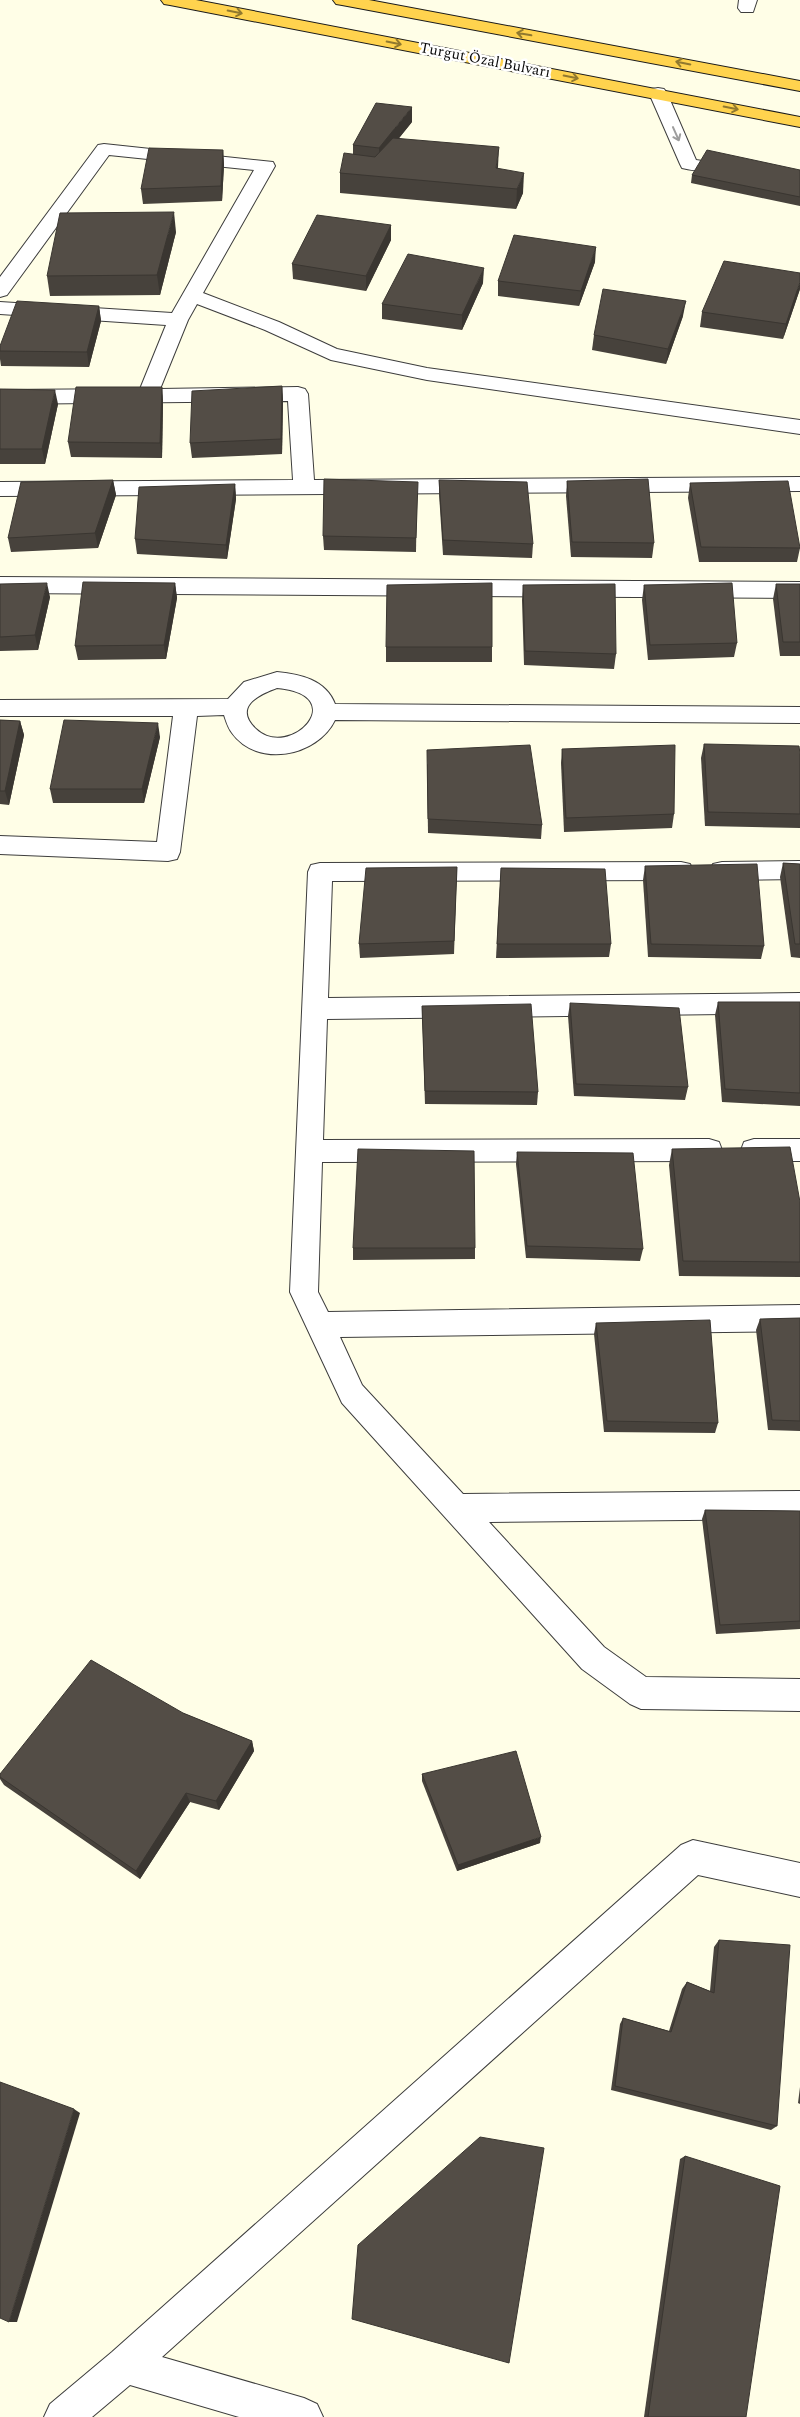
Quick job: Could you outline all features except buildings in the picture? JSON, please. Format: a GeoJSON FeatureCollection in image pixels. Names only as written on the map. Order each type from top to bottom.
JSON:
{"type":"FeatureCollection","features":[{"type":"Feature","properties":{"kind":"highway","name":"Turgut Özal Bulvarı"},"geometry":{"type":"LineString","coordinates":[[170,0],[800,122]]}},
{"type":"Feature","properties":{"kind":"highway","name":"Turgut Özal Bulvarı"},"geometry":{"type":"LineString","coordinates":[[342,0],[800,86]]}},
{"type":"Feature","properties":{"kind":"street"},"geometry":{"type":"LineString","coordinates":[[658,94],[689,164],[702,166]]}},
{"type":"Feature","properties":{"kind":"street"},"geometry":{"type":"LineString","coordinates":[[0,290],[104,149],[266,166],[178,320],[147,396]]}},
{"type":"Feature","properties":{"kind":"street"},"geometry":{"type":"LineString","coordinates":[[192,295],[272,326],[330,354],[427,374],[800,428]]}},
{"type":"Feature","properties":{"kind":"street"},"geometry":{"type":"LineString","coordinates":[[0,308],[178,320]]}},
{"type":"Feature","properties":{"kind":"street"},"geometry":{"type":"LineString","coordinates":[[0,397],[298,394],[304,487]]}},
{"type":"Feature","properties":{"kind":"street"},"geometry":{"type":"LineString","coordinates":[[0,489],[800,484]]}},
{"type":"Feature","properties":{"kind":"street"},"geometry":{"type":"LineString","coordinates":[[0,586],[800,590]]}},
{"type":"Feature","properties":{"kind":"street"},"geometry":{"type":"LineString","coordinates":[[285,681],[305,685],[316,692],[323,702],[325,712],[322,723],[315,733],[304,740],[290,745],[274,746],[254,740],[238,728],[234,717],[241,697],[250,689],[263,683],[285,681]]}},
{"type":"Feature","properties":{"kind":"street"},"geometry":{"type":"LineString","coordinates":[[0,845],[168,852],[186,707]]}},
{"type":"Feature","properties":{"kind":"street"},"geometry":{"type":"LineString","coordinates":[[0,708],[236,707]]}},
{"type":"Feature","properties":{"kind":"street"},"geometry":{"type":"LineString","coordinates":[[325,712],[800,715]]}},
{"type":"Feature","properties":{"kind":"street"},"geometry":{"type":"LineString","coordinates":[[800,870],[320,872],[304,1292],[352,1394],[593,1658],[641,1693],[800,1695]]}},
{"type":"Feature","properties":{"kind":"street"},"geometry":{"type":"LineString","coordinates":[[315,1009],[800,1002]]}},
{"type":"Feature","properties":{"kind":"street"},"geometry":{"type":"LineString","coordinates":[[310,1151],[800,1150]]}},
{"type":"Feature","properties":{"kind":"street"},"geometry":{"type":"LineString","coordinates":[[320,1325],[800,1318]]}},
{"type":"Feature","properties":{"kind":"street"},"geometry":{"type":"LineString","coordinates":[[456,1508],[800,1505]]}},
{"type":"Feature","properties":{"kind":"street"},"geometry":{"type":"LineString","coordinates":[[63,2417],[125,2365],[693,1857],[800,1880]]}},
{"type":"Feature","properties":{"kind":"street"},"geometry":{"type":"LineString","coordinates":[[125,2365],[304,2417]]}}]}
